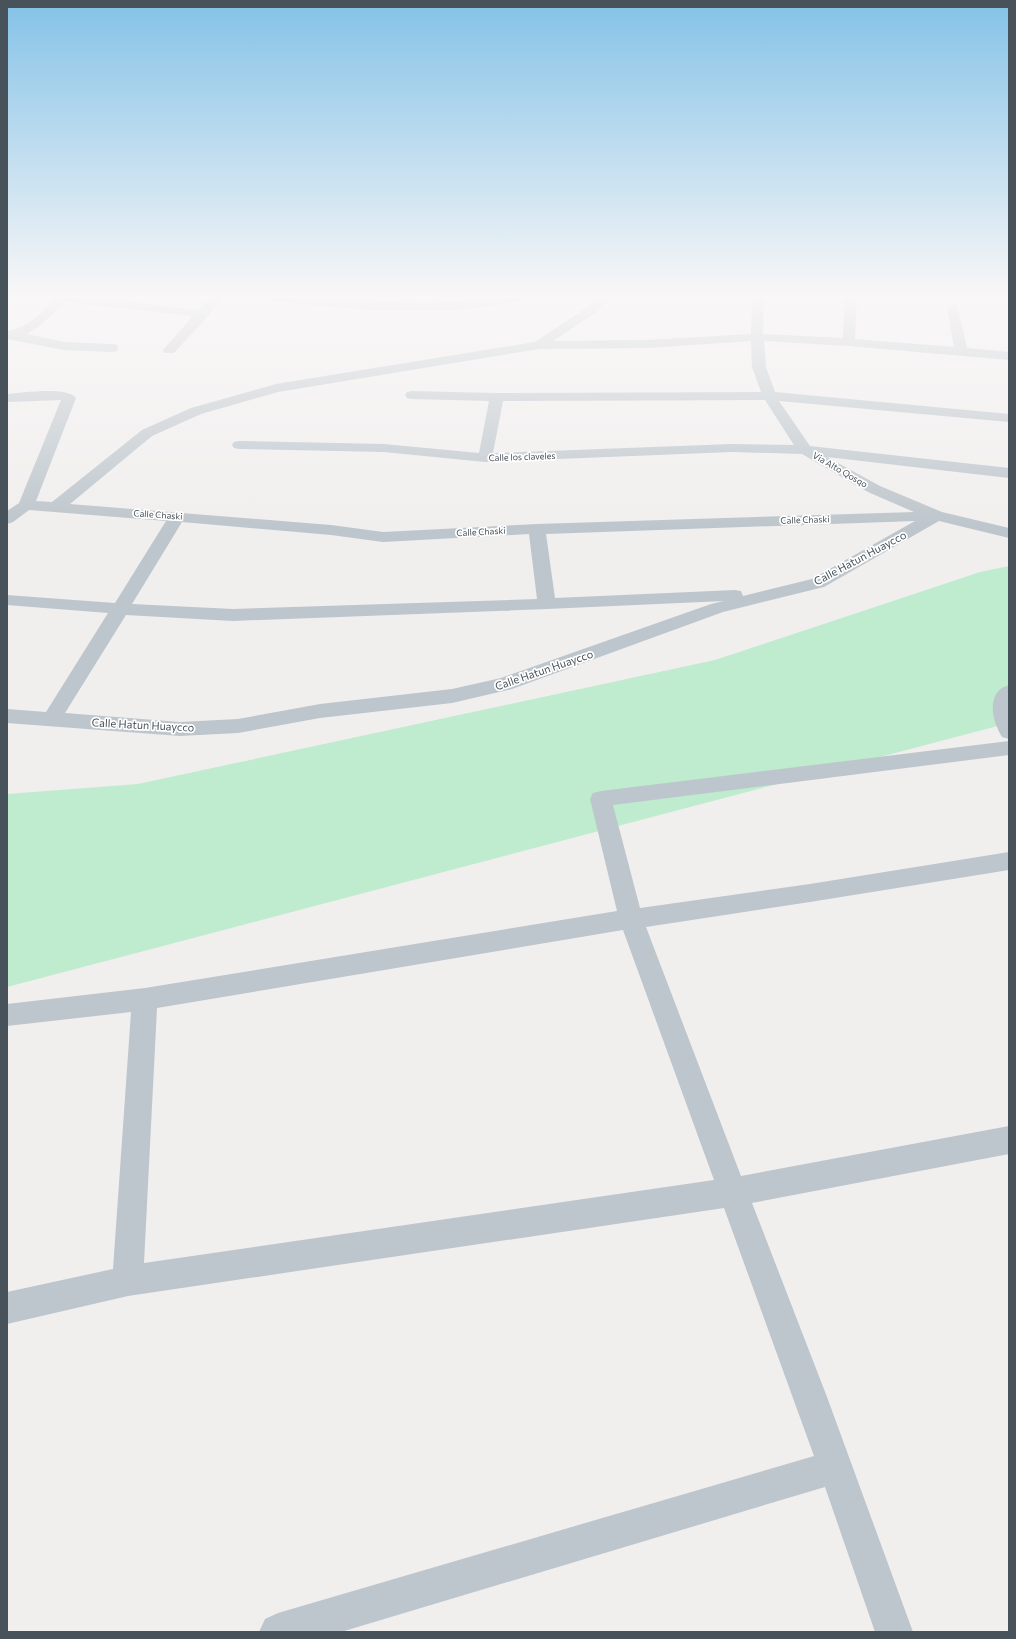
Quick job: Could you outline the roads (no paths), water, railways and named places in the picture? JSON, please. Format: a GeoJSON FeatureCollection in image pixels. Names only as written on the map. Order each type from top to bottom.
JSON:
{"type":"FeatureCollection","features":[{"type":"Feature","properties":{"kind":"street"},"geometry":{"type":"LineString","coordinates":[[56,507],[147,433],[196,411],[276,388],[359,374]]}},
{"type":"Feature","properties":{"kind":"street","name":"Via Alto Qosqo"},"geometry":{"type":"LineString","coordinates":[[761,374],[768,396],[805,450],[874,489],[937,516],[1008,533]]}},
{"type":"Feature","properties":{"kind":"street"},"geometry":{"type":"LineString","coordinates":[[7,398],[60,395],[69,398],[26,506],[7,519]]}},
{"type":"Feature","properties":{"kind":"street"},"geometry":{"type":"LineString","coordinates":[[412,395],[496,397],[768,396],[1009,418]]}},
{"type":"Feature","properties":{"kind":"street"},"geometry":{"type":"LineString","coordinates":[[485,458],[495,411],[496,397]]}},
{"type":"Feature","properties":{"kind":"street","name":"Calle los claveles"},"geometry":{"type":"LineString","coordinates":[[239,445],[384,448],[485,458],[732,448],[805,450],[1009,473]]}},
{"type":"Feature","properties":{"kind":"street","name":"Calle Chaski"},"geometry":{"type":"LineString","coordinates":[[26,506],[56,507],[331,530],[383,537],[537,529],[937,516]]}},
{"type":"Feature","properties":{"kind":"street","name":"Calle Hatun Huaycco"},"geometry":{"type":"LineString","coordinates":[[7,716],[180,729],[238,726],[320,710],[452,696],[506,684],[717,608],[818,583],[937,516]]}},
{"type":"Feature","properties":{"kind":"street"},"geometry":{"type":"LineString","coordinates":[[52,719],[177,517]]}},
{"type":"Feature","properties":{"kind":"street"},"geometry":{"type":"LineString","coordinates":[[537,529],[547,604]]}},
{"type":"Feature","properties":{"kind":"street"},"geometry":{"type":"LineString","coordinates":[[7,600],[121,609],[233,615],[547,604],[779,593]]}},
{"type":"Feature","properties":{"kind":"street"},"geometry":{"type":"LineString","coordinates":[[1009,692],[1004,697],[1002,711],[1004,725],[1009,732]]}},
{"type":"Feature","properties":{"kind":"street"},"geometry":{"type":"LineString","coordinates":[[894,1632],[810,1397],[631,919],[601,799],[1009,748]]}},
{"type":"Feature","properties":{"kind":"street"},"geometry":{"type":"LineString","coordinates":[[7,1015],[145,999],[631,919],[810,893],[1009,861]]}},
{"type":"Feature","properties":{"kind":"street"},"geometry":{"type":"LineString","coordinates":[[128,1281],[145,999]]}},
{"type":"Feature","properties":{"kind":"street"},"geometry":{"type":"LineString","coordinates":[[7,1308],[128,1281],[733,1192],[1009,1140]]}},
{"type":"Feature","properties":{"kind":"street"},"geometry":{"type":"LineString","coordinates":[[278,1632],[834,1467]]}}]}
